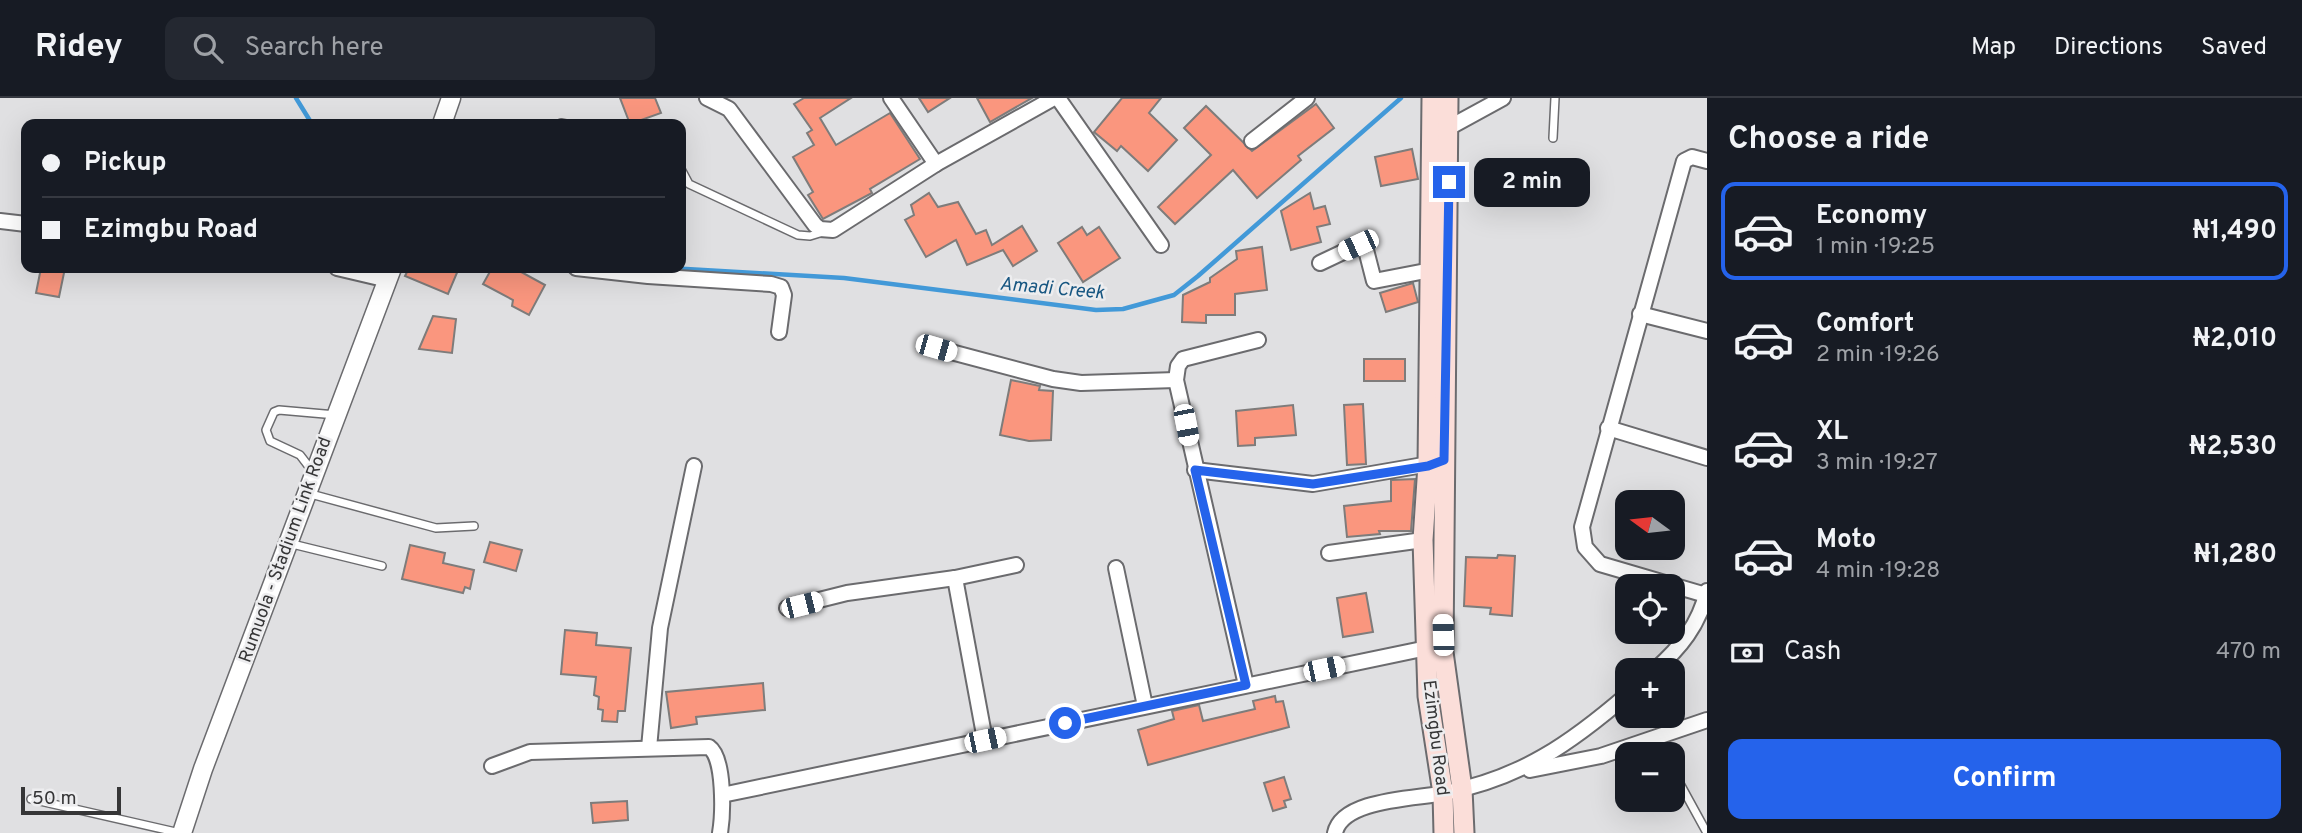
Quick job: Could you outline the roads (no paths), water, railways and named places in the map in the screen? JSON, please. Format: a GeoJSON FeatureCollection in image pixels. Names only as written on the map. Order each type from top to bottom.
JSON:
{"type":"FeatureCollection","features":[{"type":"Feature","properties":{"kind":"main road","name":"Ezimgbu Road"},"geometry":{"type":"LineString","coordinates":[[1432,98],[1431,270],[1436,463],[1443,652],[1452,791],[1444,833]]}},
{"type":"Feature","properties":{"kind":"main road","name":"Ezimgbu Road"},"geometry":{"type":"LineString","coordinates":[[1448,98],[1450,127],[1436,463],[1423,540],[1428,696],[1464,833]]}},
{"type":"Feature","properties":{"kind":"street"},"geometry":{"type":"LineString","coordinates":[[444,119],[451,98]]}},
{"type":"Feature","properties":{"kind":"street"},"geometry":{"type":"LineString","coordinates":[[707,98],[729,109],[815,225],[827,230],[834,230],[936,164],[1056,98],[1161,245]]}},
{"type":"Feature","properties":{"kind":"street"},"geometry":{"type":"LineString","coordinates":[[891,98],[936,164]]}},
{"type":"Feature","properties":{"kind":"street"},"geometry":{"type":"LineString","coordinates":[[1252,141],[1307,98]]}},
{"type":"Feature","properties":{"kind":"street"},"geometry":{"type":"LineString","coordinates":[[1450,127],[1503,98]]}},
{"type":"Feature","properties":{"kind":"street"},"geometry":{"type":"LineString","coordinates":[[1667,658],[1688,637],[1707,593],[1600,564],[1585,547],[1583,527],[1608,428],[1684,161],[1692,157],[1707,161]]}},
{"type":"Feature","properties":{"kind":"street"},"geometry":{"type":"LineString","coordinates":[[0,220],[21,223]]}},
{"type":"Feature","properties":{"kind":"street"},"geometry":{"type":"LineString","coordinates":[[1320,263],[1358,245],[1365,246],[1374,281],[1431,270]]}},
{"type":"Feature","properties":{"kind":"street"},"geometry":{"type":"LineString","coordinates":[[621,273],[771,284],[781,287],[784,295],[779,332]]}},
{"type":"Feature","properties":{"kind":"street","name":"Rumuola - Stadium Link Road"},"geometry":{"type":"LineString","coordinates":[[181,833],[390,274]]}},
{"type":"Feature","properties":{"kind":"street"},"geometry":{"type":"LineString","coordinates":[[1640,314],[1707,331]]}},
{"type":"Feature","properties":{"kind":"street"},"geometry":{"type":"LineString","coordinates":[[1246,685],[1176,380],[1178,366],[1183,359],[1258,340]]}},
{"type":"Feature","properties":{"kind":"street"},"geometry":{"type":"LineString","coordinates":[[936,348],[1053,380],[1081,383],[1176,380]]}},
{"type":"Feature","properties":{"kind":"street"},"geometry":{"type":"LineString","coordinates":[[1608,428],[1707,458]]}},
{"type":"Feature","properties":{"kind":"street"},"geometry":{"type":"LineString","coordinates":[[1195,470],[1313,484],[1436,463]]}},
{"type":"Feature","properties":{"kind":"street"},"geometry":{"type":"LineString","coordinates":[[649,748],[662,617],[694,466]]}},
{"type":"Feature","properties":{"kind":"street"},"geometry":{"type":"LineString","coordinates":[[1329,553],[1423,540]]}},
{"type":"Feature","properties":{"kind":"street"},"geometry":{"type":"LineString","coordinates":[[787,608],[847,593],[955,578],[1016,565]]}},
{"type":"Feature","properties":{"kind":"street"},"geometry":{"type":"LineString","coordinates":[[1116,568],[1145,706]]}},
{"type":"Feature","properties":{"kind":"street"},"geometry":{"type":"LineString","coordinates":[[955,578],[985,740]]}},
{"type":"Feature","properties":{"kind":"street"},"geometry":{"type":"LineString","coordinates":[[722,795],[1427,648]]}},
{"type":"Feature","properties":{"kind":"street"},"geometry":{"type":"LineString","coordinates":[[1521,771],[1589,728],[1615,705]]}},
{"type":"Feature","properties":{"kind":"street"},"geometry":{"type":"LineString","coordinates":[[1335,833],[1340,818],[1358,808],[1452,791],[1521,771],[1573,763],[1655,739],[1707,720]]}},
{"type":"Feature","properties":{"kind":"street"},"geometry":{"type":"LineString","coordinates":[[492,766],[530,752],[709,747],[716,759],[722,795],[720,833]]}},
{"type":"Feature","properties":{"kind":"lane"},"geometry":{"type":"LineString","coordinates":[[1553,138],[1555,98]]}},
{"type":"Feature","properties":{"kind":"lane"},"geometry":{"type":"LineString","coordinates":[[686,185],[798,235],[810,236],[827,230]]}},
{"type":"Feature","properties":{"kind":"lane"},"geometry":{"type":"LineString","coordinates":[[314,473],[300,455],[271,441],[266,430],[274,412],[279,410],[336,415]]}},
{"type":"Feature","properties":{"kind":"lane"},"geometry":{"type":"LineString","coordinates":[[307,493],[436,528],[474,526]]}},
{"type":"Feature","properties":{"kind":"lane"},"geometry":{"type":"LineString","coordinates":[[288,543],[382,566]]}},
{"type":"Feature","properties":{"kind":"lane"},"geometry":{"type":"LineString","coordinates":[[1685,793],[1707,833]]}},
{"type":"Feature","properties":{"kind":"lane"},"geometry":{"type":"LineString","coordinates":[[31,799],[181,833]]}},
{"type":"Feature","properties":{"kind":"waterway","name":"Amadi Creek"},"geometry":{"type":"LineString","coordinates":[[296,98],[309,119]]}},
{"type":"Feature","properties":{"kind":"waterway","name":"Amadi Creek"},"geometry":{"type":"LineString","coordinates":[[686,269],[844,278],[1096,310],[1123,309],[1174,295],[1401,98]]}}]}
